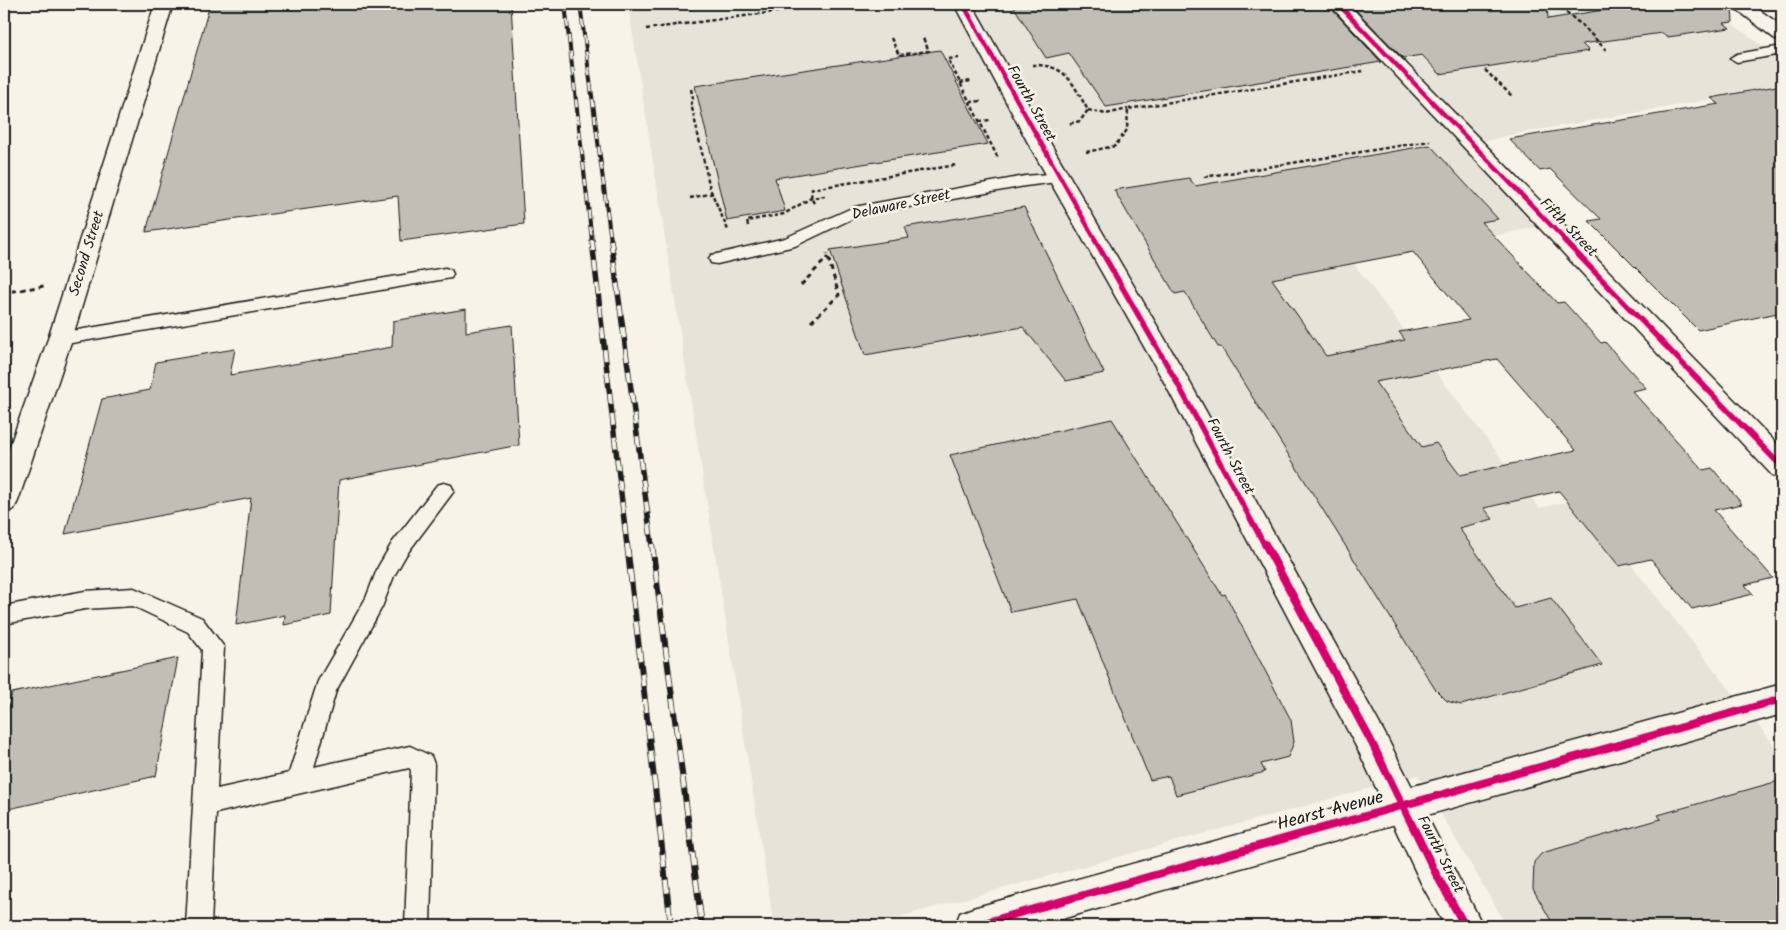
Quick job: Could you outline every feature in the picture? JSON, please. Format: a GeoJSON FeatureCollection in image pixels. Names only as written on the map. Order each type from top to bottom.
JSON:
{"type":"FeatureCollection","features":[{"type":"Feature","properties":{"kind":"street","name":"Second Street"},"geometry":{"type":"LineString","coordinates":[[4,501],[60,339],[164,4]]}},
{"type":"Feature","properties":{"kind":"street","name":"Fourth Street"},"geometry":{"type":"LineString","coordinates":[[963,4],[1174,377],[1367,734],[1402,806],[1465,926]]}},
{"type":"Feature","properties":{"kind":"street","name":"Fifth Street"},"geometry":{"type":"LineString","coordinates":[[1338,4],[1782,467]]}},
{"type":"Feature","properties":{"kind":"street"},"geometry":{"type":"LineString","coordinates":[[1739,4],[1782,35]]}},
{"type":"Feature","properties":{"kind":"street","name":"Hearst Avenue"},"geometry":{"type":"LineString","coordinates":[[973,926],[1782,699]]}},
{"type":"Feature","properties":{"kind":"lane"},"geometry":{"type":"LineString","coordinates":[[1737,58],[1782,50]]}},
{"type":"Feature","properties":{"kind":"lane","name":"Delaware Street"},"geometry":{"type":"LineString","coordinates":[[718,259],[788,242],[854,212],[1025,181],[1060,178]]}},
{"type":"Feature","properties":{"kind":"lane"},"geometry":{"type":"LineString","coordinates":[[60,339],[445,274]]}},
{"type":"Feature","properties":{"kind":"lane"},"geometry":{"type":"LineString","coordinates":[[298,783],[326,688],[375,601],[385,573],[399,549],[444,490]]}},
{"type":"Feature","properties":{"kind":"lane"},"geometry":{"type":"LineString","coordinates":[[4,615],[85,600],[134,597],[195,626],[213,647],[198,926]]}},
{"type":"Feature","properties":{"kind":"lane"},"geometry":{"type":"LineString","coordinates":[[204,804],[410,757],[423,764],[418,926]]}},
{"type":"Feature","properties":{"kind":"path"},"geometry":{"type":"LineString","coordinates":[[646,29],[835,4]]}},
{"type":"Feature","properties":{"kind":"path"},"geometry":{"type":"LineString","coordinates":[[1556,4],[1583,26],[1606,50]]}},
{"type":"Feature","properties":{"kind":"path"},"geometry":{"type":"LineString","coordinates":[[891,38],[900,55],[929,51],[923,38]]}},
{"type":"Feature","properties":{"kind":"path"},"geometry":{"type":"LineString","coordinates":[[956,58],[948,59],[998,158]]}},
{"type":"Feature","properties":{"kind":"path"},"geometry":{"type":"LineString","coordinates":[[1032,66],[1047,64],[1062,69],[1088,110],[1106,114],[1397,65]]}},
{"type":"Feature","properties":{"kind":"path"},"geometry":{"type":"LineString","coordinates":[[1485,70],[1512,96]]}},
{"type":"Feature","properties":{"kind":"path"},"geometry":{"type":"LineString","coordinates":[[960,83],[968,82]]}},
{"type":"Feature","properties":{"kind":"path"},"geometry":{"type":"LineString","coordinates":[[691,89],[693,98],[691,103],[710,189],[717,197],[724,226],[730,231]]}},
{"type":"Feature","properties":{"kind":"path"},"geometry":{"type":"LineString","coordinates":[[970,102],[978,101]]}},
{"type":"Feature","properties":{"kind":"path"},"geometry":{"type":"LineString","coordinates":[[1086,152],[1115,146],[1127,130],[1128,109]]}},
{"type":"Feature","properties":{"kind":"path"},"geometry":{"type":"LineString","coordinates":[[1068,124],[1080,121],[1088,110]]}},
{"type":"Feature","properties":{"kind":"path"},"geometry":{"type":"LineString","coordinates":[[980,121],[991,120]]}},
{"type":"Feature","properties":{"kind":"path"},"geometry":{"type":"LineString","coordinates":[[1204,177],[1430,141]]}},
{"type":"Feature","properties":{"kind":"path"},"geometry":{"type":"LineString","coordinates":[[690,198],[714,193]]}},
{"type":"Feature","properties":{"kind":"path"},"geometry":{"type":"LineString","coordinates":[[747,223],[747,221],[784,214],[811,198],[822,196]]}},
{"type":"Feature","properties":{"kind":"path"},"geometry":{"type":"LineString","coordinates":[[811,322],[839,294],[826,252]]}},
{"type":"Feature","properties":{"kind":"path"},"geometry":{"type":"LineString","coordinates":[[801,286],[828,257]]}},
{"type":"Feature","properties":{"kind":"path"},"geometry":{"type":"LineString","coordinates":[[4,289],[8,292],[78,280]]}},
{"type":"Feature","properties":{"kind":"shaded area"},"geometry":{"type":"Polygon","coordinates":[[[628,4],[1376,4],[1396,23],[1527,4],[1705,4],[1782,60],[1782,87],[1510,135],[1466,146],[1542,226],[1354,264],[1539,508],[1579,499],[1782,755],[1782,926],[1507,926],[1418,775],[866,926],[774,926],[628,4]]]}},
{"type":"Feature","properties":{"kind":"building"},"geometry":{"type":"Polygon","coordinates":[[[210,4],[511,4],[524,224],[401,241],[398,196],[146,232],[210,4]]]}},
{"type":"Feature","properties":{"kind":"building"},"geometry":{"type":"Polygon","coordinates":[[[1012,4],[1327,4],[1381,62],[1106,107],[1069,53],[1046,58],[1012,4]]]}},
{"type":"Feature","properties":{"kind":"building"},"geometry":{"type":"Polygon","coordinates":[[[1350,4],[1547,4],[1548,19],[1628,6],[1626,4],[1728,4],[1732,8],[1733,22],[1724,23],[1730,28],[1668,37],[1662,33],[1582,44],[1589,51],[1440,74],[1422,55],[1403,58],[1350,4]]]}},
{"type":"Feature","properties":{"kind":"building"},"geometry":{"type":"Polygon","coordinates":[[[940,50],[988,144],[775,178],[785,211],[727,221],[695,86],[940,50]]]}},
{"type":"Feature","properties":{"kind":"building"},"geometry":{"type":"Polygon","coordinates":[[[1782,85],[1782,312],[1698,330],[1589,221],[1601,219],[1550,169],[1540,171],[1509,139],[1719,104],[1711,98],[1782,85]]]}},
{"type":"Feature","properties":{"kind":"building"},"geometry":{"type":"Polygon","coordinates":[[[1430,145],[1498,219],[1481,222],[1557,303],[1564,302],[1601,343],[1605,342],[1646,388],[1632,391],[1703,470],[1712,468],[1742,504],[1714,510],[1773,578],[1745,585],[1753,594],[1692,609],[1651,559],[1619,566],[1559,491],[1484,508],[1493,519],[1459,528],[1515,608],[1551,598],[1602,665],[1461,705],[1447,701],[1435,689],[1185,292],[1175,294],[1114,190],[1189,178],[1195,186],[1430,145]],[[1413,252],[1272,279],[1326,356],[1405,340],[1399,332],[1469,320],[1413,252]],[[1497,359],[1375,382],[1422,447],[1436,443],[1460,475],[1576,450],[1497,359]]]}},
{"type":"Feature","properties":{"kind":"building"},"geometry":{"type":"Polygon","coordinates":[[[1024,207],[1104,373],[1066,381],[1023,327],[865,355],[830,250],[909,238],[905,227],[1024,207]]]}},
{"type":"Feature","properties":{"kind":"building"},"geometry":{"type":"Polygon","coordinates":[[[466,309],[466,332],[512,325],[519,445],[339,480],[331,615],[284,625],[285,615],[236,625],[251,498],[65,534],[102,399],[150,390],[156,362],[235,349],[230,375],[392,347],[393,321],[466,309]]]}},
{"type":"Feature","properties":{"kind":"building"},"geometry":{"type":"Polygon","coordinates":[[[1112,419],[1222,595],[1225,594],[1291,720],[1294,742],[1288,757],[1261,764],[1265,772],[1176,795],[1169,776],[1150,780],[1078,599],[1011,612],[950,455],[1112,419]]]}},
{"type":"Feature","properties":{"kind":"building"},"geometry":{"type":"Polygon","coordinates":[[[178,658],[156,776],[4,810],[4,721],[12,693],[178,658]]]}},
{"type":"Feature","properties":{"kind":"building"},"geometry":{"type":"Polygon","coordinates":[[[1782,780],[1782,926],[1554,926],[1533,889],[1534,862],[1542,853],[1661,819],[1658,815],[1782,780]]]}},
{"type":"Feature","properties":{"kind":"railway"},"geometry":{"type":"LineString","coordinates":[[565,4],[592,241]]}},
{"type":"Feature","properties":{"kind":"railway"},"geometry":{"type":"LineString","coordinates":[[580,4],[611,241]]}},
{"type":"Feature","properties":{"kind":"railway"},"geometry":{"type":"LineString","coordinates":[[592,240],[627,546]]}},
{"type":"Feature","properties":{"kind":"railway"},"geometry":{"type":"LineString","coordinates":[[611,240],[652,546]]}},
{"type":"Feature","properties":{"kind":"railway"},"geometry":{"type":"LineString","coordinates":[[627,544],[671,926]]}},
{"type":"Feature","properties":{"kind":"railway"},"geometry":{"type":"LineString","coordinates":[[652,544],[702,926]]}},
{"type":"Feature","properties":{"kind":"cycle path"},"geometry":{"type":"LineString","coordinates":[[963,4],[1038,141],[1174,377],[1372,743],[1435,872],[1465,926]]}},
{"type":"Feature","properties":{"kind":"cycle path"},"geometry":{"type":"LineString","coordinates":[[1338,4],[1782,467]]}},
{"type":"Feature","properties":{"kind":"cycle path"},"geometry":{"type":"LineString","coordinates":[[973,926],[1782,699]]}}]}
